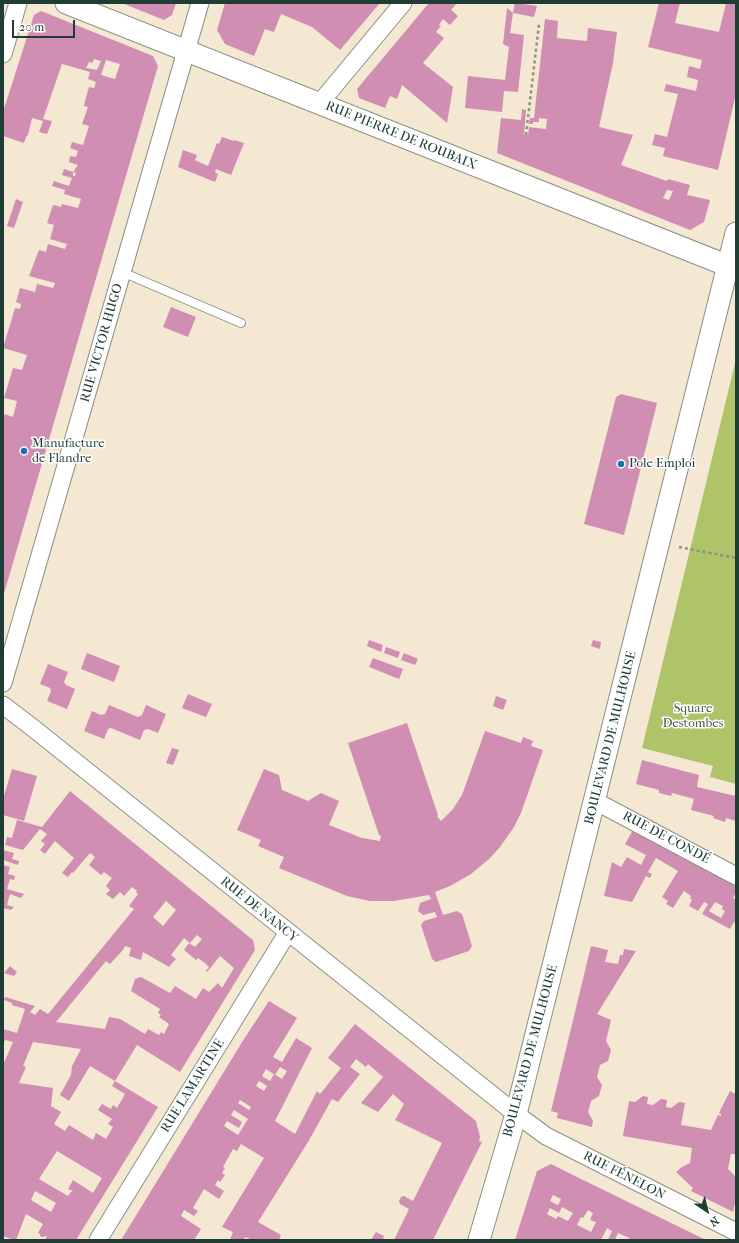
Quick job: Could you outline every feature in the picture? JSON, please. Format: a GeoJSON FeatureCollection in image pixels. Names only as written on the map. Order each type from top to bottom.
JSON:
{"type":"FeatureCollection","features":[{"type":"Feature","properties":{"kind":"street"},"geometry":{"type":"LineString","coordinates":[[3,54],[18,3]]}},
{"type":"Feature","properties":{"kind":"street","name":"RUE PIERRE DE ROUBAIX"},"geometry":{"type":"LineString","coordinates":[[66,3],[732,267]]}},
{"type":"Feature","properties":{"kind":"street","name":"RUE VICTOR HUGO"},"geometry":{"type":"LineString","coordinates":[[3,683],[200,3]]}},
{"type":"Feature","properties":{"kind":"street"},"geometry":{"type":"LineString","coordinates":[[319,104],[403,3]]}},
{"type":"Feature","properties":{"kind":"street","name":"BOULEVARD DE MULHOUSE"},"geometry":{"type":"LineString","coordinates":[[479,1240],[516,1114],[659,543],[732,267],[736,233]]}},
{"type":"Feature","properties":{"kind":"street","name":"RUE DE NANCY"},"geometry":{"type":"LineString","coordinates":[[3,705],[516,1114]]}},
{"type":"Feature","properties":{"kind":"street","name":"RUE DE CONDÉ"},"geometry":{"type":"LineString","coordinates":[[595,801],[736,876]]}},
{"type":"Feature","properties":{"kind":"street","name":"RUE LAMARTINE"},"geometry":{"type":"LineString","coordinates":[[98,1240],[288,932]]}},
{"type":"Feature","properties":{"kind":"street","name":"RUE FÉNELON"},"geometry":{"type":"LineString","coordinates":[[516,1114],[546,1136],[736,1232]]}},
{"type":"Feature","properties":{"kind":"lane"},"geometry":{"type":"LineString","coordinates":[[122,272],[241,323]]}},
{"type":"Feature","properties":{"kind":"path"},"geometry":{"type":"LineString","coordinates":[[526,135],[539,24]]}},
{"type":"Feature","properties":{"kind":"path"},"geometry":{"type":"LineString","coordinates":[[659,543],[736,558]]}},
{"type":"Feature","properties":{"kind":"green space","name":"Square Destombes"},"geometry":{"type":"Polygon","coordinates":[[[736,359],[736,784],[710,777],[713,766],[642,748],[736,359]]]}},
{"type":"Feature","properties":{"kind":"building"},"geometry":{"type":"Polygon","coordinates":[[[122,3],[176,3],[172,15],[164,20],[122,3]]]}},
{"type":"Feature","properties":{"kind":"building"},"geometry":{"type":"Polygon","coordinates":[[[225,3],[380,3],[340,50],[312,27],[281,14],[274,32],[265,29],[254,56],[225,44],[217,30],[225,3]]]}},
{"type":"Feature","properties":{"kind":"building"},"geometry":{"type":"Polygon","coordinates":[[[429,3],[457,3],[451,10],[458,16],[450,25],[443,19],[439,25],[441,26],[436,32],[444,38],[423,63],[453,87],[447,123],[402,85],[397,99],[390,96],[385,108],[359,98],[357,89],[429,3]]]}},
{"type":"Feature","properties":{"kind":"building"},"geometry":{"type":"Polygon","coordinates":[[[515,3],[537,6],[534,17],[513,13],[515,3]]]}},
{"type":"Feature","properties":{"kind":"building"},"geometry":{"type":"Polygon","coordinates":[[[659,3],[680,3],[675,23],[719,32],[726,3],[736,3],[736,94],[718,170],[663,156],[665,148],[652,145],[655,134],[667,137],[678,94],[664,91],[666,84],[696,91],[698,80],[687,77],[689,66],[700,69],[702,60],[648,47],[659,3]]]}},
{"type":"Feature","properties":{"kind":"building"},"geometry":{"type":"Polygon","coordinates":[[[507,8],[513,13],[510,33],[524,35],[518,92],[504,91],[502,112],[465,108],[468,76],[505,80],[509,47],[503,44],[507,8]]]}},
{"type":"Feature","properties":{"kind":"building"},"geometry":{"type":"Polygon","coordinates":[[[41,11],[153,56],[158,66],[3,597],[3,419],[5,414],[13,417],[17,401],[4,398],[13,368],[22,370],[27,355],[3,348],[15,308],[20,309],[21,304],[16,302],[20,288],[35,292],[37,284],[53,288],[55,283],[29,276],[39,250],[46,252],[48,244],[65,249],[67,244],[50,239],[54,225],[47,223],[53,205],[61,207],[62,204],[78,208],[81,199],[64,194],[65,190],[52,186],[54,181],[69,186],[72,178],[62,175],[64,169],[73,172],[78,165],[69,162],[70,156],[76,157],[78,151],[70,148],[72,142],[83,145],[89,126],[82,124],[88,107],[84,106],[85,101],[89,87],[94,88],[96,82],[88,79],[90,72],[62,64],[43,119],[52,121],[47,134],[39,132],[43,121],[32,118],[28,135],[24,143],[3,136],[3,112],[34,15],[41,11]],[[94,59],[92,63],[89,62],[86,68],[97,70],[101,61],[94,59]],[[106,60],[101,75],[115,79],[120,64],[106,60]]]}},
{"type":"Feature","properties":{"kind":"building"},"geometry":{"type":"Polygon","coordinates":[[[545,19],[558,21],[557,38],[587,41],[588,28],[617,32],[613,63],[599,127],[633,135],[621,165],[667,181],[668,179],[690,185],[687,195],[710,200],[704,222],[690,230],[497,153],[501,118],[521,120],[522,109],[526,110],[524,135],[528,135],[529,127],[546,129],[547,119],[539,118],[539,122],[529,124],[530,118],[534,118],[545,19]],[[667,190],[663,198],[669,200],[673,191],[667,190]]]}},
{"type":"Feature","properties":{"kind":"building"},"geometry":{"type":"Polygon","coordinates":[[[222,137],[244,143],[231,175],[216,169],[215,172],[218,174],[215,182],[178,167],[183,150],[197,155],[195,160],[208,166],[217,143],[219,144],[222,137]]]}},
{"type":"Feature","properties":{"kind":"building"},"geometry":{"type":"Polygon","coordinates":[[[16,199],[23,202],[14,228],[7,226],[16,199]]]}},
{"type":"Feature","properties":{"kind":"building"},"geometry":{"type":"Polygon","coordinates":[[[171,307],[196,317],[188,337],[163,327],[171,307]]]}},
{"type":"Feature","properties":{"kind":"building","name":"Pole Emploi"},"geometry":{"type":"Polygon","coordinates":[[[621,394],[657,403],[624,535],[584,524],[616,397],[621,394]]]}},
{"type":"Feature","properties":{"kind":"building"},"geometry":{"type":"Polygon","coordinates":[[[369,640],[383,645],[381,652],[367,646],[369,640]]]}},
{"type":"Feature","properties":{"kind":"building"},"geometry":{"type":"Polygon","coordinates":[[[593,640],[601,642],[600,649],[591,646],[593,640]]]}},
{"type":"Feature","properties":{"kind":"building"},"geometry":{"type":"Polygon","coordinates":[[[386,647],[400,652],[398,658],[384,653],[386,647]]]}},
{"type":"Feature","properties":{"kind":"building"},"geometry":{"type":"Polygon","coordinates":[[[87,653],[120,666],[114,682],[81,669],[87,653]]]}},
{"type":"Feature","properties":{"kind":"building"},"geometry":{"type":"Polygon","coordinates":[[[404,653],[418,659],[415,665],[401,660],[404,653]]]}},
{"type":"Feature","properties":{"kind":"building"},"geometry":{"type":"Polygon","coordinates":[[[373,658],[403,669],[399,679],[369,667],[373,658]]]}},
{"type":"Feature","properties":{"kind":"building"},"geometry":{"type":"Polygon","coordinates":[[[48,664],[68,672],[64,682],[66,685],[75,689],[67,709],[47,701],[51,691],[50,688],[40,684],[48,664]]]}},
{"type":"Feature","properties":{"kind":"building"},"geometry":{"type":"Polygon","coordinates":[[[188,694],[212,704],[206,717],[182,708],[188,694]]]}},
{"type":"Feature","properties":{"kind":"building"},"geometry":{"type":"Polygon","coordinates":[[[496,696],[507,700],[503,710],[493,706],[496,696]]]}},
{"type":"Feature","properties":{"kind":"building"},"geometry":{"type":"Polygon","coordinates":[[[109,705],[138,717],[142,715],[146,705],[166,714],[158,733],[148,729],[144,730],[140,740],[111,728],[108,729],[104,739],[84,731],[92,711],[101,715],[105,714],[109,705]]]}},
{"type":"Feature","properties":{"kind":"building"},"geometry":{"type":"Polygon","coordinates":[[[407,723],[438,815],[437,816],[441,821],[453,809],[462,795],[485,731],[521,743],[523,737],[533,741],[531,746],[543,750],[521,813],[514,827],[500,847],[489,859],[471,874],[450,886],[435,892],[443,915],[457,911],[462,914],[472,946],[469,951],[436,962],[432,959],[421,925],[424,921],[437,917],[435,912],[423,915],[418,911],[420,903],[431,899],[429,895],[394,901],[370,901],[347,896],[279,868],[284,857],[258,846],[261,840],[237,830],[264,769],[279,775],[282,790],[308,801],[321,793],[339,801],[329,825],[362,838],[380,841],[381,836],[379,835],[348,743],[407,723]]]}},
{"type":"Feature","properties":{"kind":"building"},"geometry":{"type":"Polygon","coordinates":[[[172,748],[179,750],[173,765],[166,763],[172,748]]]}},
{"type":"Feature","properties":{"kind":"building"},"geometry":{"type":"Polygon","coordinates":[[[642,760],[699,775],[697,787],[736,796],[736,821],[726,818],[725,822],[713,818],[714,816],[691,810],[694,799],[672,793],[671,796],[659,793],[659,790],[636,784],[642,760]]]}},
{"type":"Feature","properties":{"kind":"building"},"geometry":{"type":"Polygon","coordinates":[[[12,769],[37,776],[24,821],[3,815],[3,799],[12,769]]]}},
{"type":"Feature","properties":{"kind":"building"},"geometry":{"type":"Polygon","coordinates":[[[70,791],[253,940],[255,950],[180,1072],[137,1045],[115,1081],[158,1107],[76,1240],[45,1240],[47,1236],[40,1236],[38,1233],[43,1224],[26,1214],[16,1240],[3,1236],[3,1065],[13,1042],[5,1040],[3,1046],[3,1029],[17,1033],[25,1009],[12,1005],[12,1003],[4,1000],[5,997],[35,1006],[30,1012],[35,1015],[40,1009],[48,1014],[134,909],[129,906],[138,894],[132,887],[124,896],[120,892],[113,899],[106,894],[110,890],[106,886],[112,878],[104,872],[101,875],[89,865],[95,857],[90,853],[68,877],[62,873],[74,858],[55,841],[45,854],[40,850],[45,844],[41,841],[47,834],[40,829],[23,850],[5,845],[7,837],[12,838],[17,820],[42,827],[70,791]],[[166,901],[153,917],[163,926],[176,910],[166,901]],[[197,935],[190,943],[184,938],[171,955],[176,959],[169,967],[143,952],[141,960],[129,956],[131,948],[125,946],[110,964],[106,961],[56,1022],[105,1029],[109,1017],[120,1019],[145,1034],[148,1029],[159,1035],[161,1032],[164,1034],[169,1024],[159,1017],[161,1015],[158,1013],[160,1009],[131,991],[135,979],[141,977],[170,993],[175,986],[196,999],[203,988],[209,992],[218,983],[222,988],[234,968],[220,956],[207,972],[206,971],[209,967],[205,963],[198,958],[196,960],[184,950],[189,943],[195,947],[202,939],[197,935]],[[33,1042],[23,1066],[26,1067],[19,1083],[53,1088],[51,1106],[61,1112],[54,1124],[65,1131],[69,1125],[93,1140],[96,1133],[106,1139],[113,1127],[108,1124],[112,1119],[98,1110],[102,1104],[111,1109],[113,1105],[117,1108],[125,1094],[112,1086],[115,1081],[90,1066],[69,1101],[60,1095],[71,1075],[72,1066],[81,1049],[33,1042]],[[57,1151],[39,1179],[68,1196],[73,1191],[68,1189],[73,1180],[93,1193],[102,1178],[57,1151]],[[35,1191],[31,1200],[51,1212],[56,1203],[35,1191]]]}},
{"type":"Feature","properties":{"kind":"building"},"geometry":{"type":"Polygon","coordinates":[[[633,830],[662,846],[664,843],[736,886],[736,892],[733,898],[736,900],[736,924],[734,922],[730,929],[702,914],[708,904],[704,902],[698,911],[689,906],[692,900],[690,898],[691,896],[684,891],[673,908],[666,904],[668,901],[662,897],[678,871],[656,858],[648,872],[652,874],[650,878],[646,876],[632,902],[604,896],[612,862],[621,867],[627,857],[641,865],[646,855],[625,844],[633,830]],[[715,902],[709,911],[721,918],[725,911],[722,909],[723,906],[715,902]]]}},
{"type":"Feature","properties":{"kind":"building"},"geometry":{"type":"Polygon","coordinates":[[[3,850],[14,853],[12,859],[19,861],[18,865],[3,860],[3,850]]]}},
{"type":"Feature","properties":{"kind":"building"},"geometry":{"type":"Polygon","coordinates":[[[3,865],[10,867],[8,874],[15,876],[14,880],[10,879],[7,889],[24,894],[21,898],[10,894],[7,905],[14,907],[11,910],[3,908],[3,865]]]}},
{"type":"Feature","properties":{"kind":"building"},"geometry":{"type":"Polygon","coordinates":[[[591,946],[608,950],[605,962],[618,964],[620,955],[623,955],[624,949],[636,951],[597,1014],[611,1020],[606,1041],[611,1050],[608,1061],[600,1065],[597,1077],[602,1085],[599,1096],[591,1101],[588,1112],[593,1121],[592,1127],[557,1118],[558,1113],[551,1111],[591,946]]]}},
{"type":"Feature","properties":{"kind":"building"},"geometry":{"type":"Polygon","coordinates":[[[10,966],[17,972],[14,976],[4,973],[10,966]]]}},
{"type":"Feature","properties":{"kind":"building"},"geometry":{"type":"Polygon","coordinates":[[[269,1001],[297,1018],[273,1057],[282,1062],[296,1038],[312,1048],[275,1121],[295,1134],[317,1091],[320,1094],[341,1068],[328,1058],[355,1024],[476,1121],[480,1137],[479,1141],[482,1142],[433,1240],[394,1240],[409,1209],[400,1204],[399,1201],[401,1197],[404,1196],[413,1201],[442,1143],[395,1120],[404,1104],[393,1094],[378,1112],[361,1103],[383,1077],[368,1064],[366,1067],[356,1059],[350,1067],[360,1074],[338,1102],[332,1099],[308,1142],[258,1222],[281,1235],[279,1240],[253,1240],[245,1237],[244,1240],[230,1240],[233,1232],[222,1227],[264,1158],[241,1144],[237,1151],[233,1149],[223,1167],[225,1168],[222,1173],[225,1175],[220,1182],[218,1180],[215,1185],[224,1191],[219,1199],[204,1189],[193,1208],[198,1211],[194,1216],[184,1210],[181,1216],[201,1229],[194,1240],[121,1240],[244,1039],[269,1001]],[[280,1067],[275,1075],[282,1079],[287,1071],[280,1067]],[[266,1069],[262,1076],[270,1081],[274,1074],[266,1069]],[[259,1081],[256,1086],[264,1091],[267,1086],[259,1081]],[[240,1100],[238,1103],[249,1110],[251,1107],[240,1100]],[[234,1110],[231,1115],[242,1122],[239,1128],[227,1121],[224,1126],[238,1135],[248,1119],[234,1110]]]}},
{"type":"Feature","properties":{"kind":"building"},"geometry":{"type":"Polygon","coordinates":[[[730,1091],[736,1094],[736,1154],[731,1154],[728,1169],[736,1177],[736,1199],[733,1212],[691,1191],[693,1188],[676,1172],[690,1163],[692,1148],[623,1136],[629,1101],[635,1102],[643,1096],[648,1097],[647,1104],[653,1105],[661,1099],[667,1100],[666,1107],[671,1108],[679,1102],[685,1103],[681,1125],[711,1130],[718,1115],[721,1116],[719,1113],[730,1091]]]}},
{"type":"Feature","properties":{"kind":"building"},"geometry":{"type":"Polygon","coordinates":[[[551,1164],[706,1240],[629,1240],[629,1238],[618,1233],[615,1240],[608,1240],[612,1231],[607,1228],[601,1240],[515,1240],[537,1171],[551,1164]],[[553,1195],[550,1201],[558,1205],[561,1199],[553,1195]],[[562,1207],[559,1213],[550,1208],[547,1214],[556,1219],[558,1216],[568,1221],[573,1213],[562,1207]],[[588,1210],[583,1218],[581,1217],[577,1225],[591,1232],[596,1222],[590,1220],[593,1213],[588,1210]]]}},
{"type":"Feature","properties":{"kind":"building"},"geometry":{"type":"Polygon","coordinates":[[[376,1232],[384,1236],[383,1238],[387,1240],[371,1240],[376,1232]]]}},
{"type":"Feature","properties":{"kind":"place","name":"Manufacture de Flandre"},"geometry":{"type":"Point","coordinates":[24,451]}},
{"type":"Feature","properties":{"kind":"place","name":"Pole Emploi"},"geometry":{"type":"Point","coordinates":[621,464]}}]}
